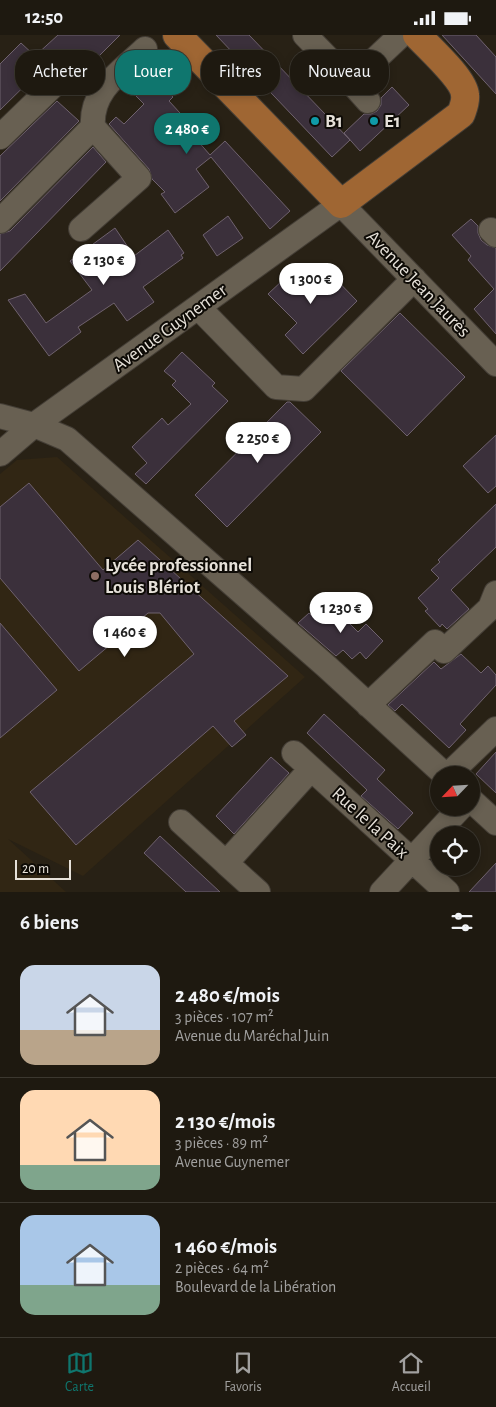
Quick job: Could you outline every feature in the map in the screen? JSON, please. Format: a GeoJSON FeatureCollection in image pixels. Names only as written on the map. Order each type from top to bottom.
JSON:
{"type":"FeatureCollection","features":[{"type":"Feature","properties":{"kind":"main road"},"geometry":{"type":"LineString","coordinates":[[177,35],[341,204],[461,114],[465,104],[465,93],[458,80],[417,35]]}},
{"type":"Feature","properties":{"kind":"street"},"geometry":{"type":"LineString","coordinates":[[305,35],[320,50]]}},
{"type":"Feature","properties":{"kind":"street"},"geometry":{"type":"LineString","coordinates":[[385,50],[401,35]]}},
{"type":"Feature","properties":{"kind":"street"},"geometry":{"type":"LineString","coordinates":[[81,229],[140,178],[93,127],[92,117],[100,93],[145,49]]}},
{"type":"Feature","properties":{"kind":"street"},"geometry":{"type":"LineString","coordinates":[[0,137],[43,95]]}},
{"type":"Feature","properties":{"kind":"street"},"geometry":{"type":"LineString","coordinates":[[363,95],[368,101]]}},
{"type":"Feature","properties":{"kind":"street"},"geometry":{"type":"LineString","coordinates":[[0,221],[93,127]]}},
{"type":"Feature","properties":{"kind":"street","name":"Avenue Jean Jaurès"},"geometry":{"type":"LineString","coordinates":[[341,204],[414,279],[492,352]]}},
{"type":"Feature","properties":{"kind":"street","name":"Avenue Guynemer"},"geometry":{"type":"LineString","coordinates":[[0,454],[34,425],[341,204]]}},
{"type":"Feature","properties":{"kind":"street"},"geometry":{"type":"LineString","coordinates":[[199,308],[276,387],[304,389],[414,279]]}},
{"type":"Feature","properties":{"kind":"street"},"geometry":{"type":"LineString","coordinates":[[0,415],[34,425],[67,439],[437,766]]}},
{"type":"Feature","properties":{"kind":"street"},"geometry":{"type":"LineString","coordinates":[[368,705],[435,642],[444,651],[490,608],[496,593]]}},
{"type":"Feature","properties":{"kind":"street"},"geometry":{"type":"LineString","coordinates":[[457,766],[496,729]]}},
{"type":"Feature","properties":{"kind":"street","name":"Rue le la Paix"},"geometry":{"type":"LineString","coordinates":[[294,753],[447,892]]}},
{"type":"Feature","properties":{"kind":"street"},"geometry":{"type":"LineString","coordinates":[[226,863],[311,769]]}},
{"type":"Feature","properties":{"kind":"street"},"geometry":{"type":"LineString","coordinates":[[480,808],[496,823]]}},
{"type":"Feature","properties":{"kind":"street"},"geometry":{"type":"LineString","coordinates":[[382,892],[453,816]]}},
{"type":"Feature","properties":{"kind":"street"},"geometry":{"type":"LineString","coordinates":[[181,822],[258,892]]}},
{"type":"Feature","properties":{"kind":"shaded area","name":"Lycée professionnel Louis Blériot"},"geometry":{"type":"Polygon","coordinates":[[[57,457],[305,677],[83,876],[8,839],[66,892],[0,892],[0,474],[17,460],[57,457]]]}},
{"type":"Feature","properties":{"kind":"building"},"geometry":{"type":"Polygon","coordinates":[[[58,35],[120,35],[105,50],[42,50],[58,35]]]}},
{"type":"Feature","properties":{"kind":"building","name":"B1"},"geometry":{"type":"Polygon","coordinates":[[[216,35],[249,35],[263,50],[230,50],[216,35]]]}},
{"type":"Feature","properties":{"kind":"building"},"geometry":{"type":"Polygon","coordinates":[[[442,35],[476,35],[496,57],[496,94],[442,35]]]}},
{"type":"Feature","properties":{"kind":"building"},"geometry":{"type":"Polygon","coordinates":[[[21,43],[29,50],[15,50],[15,95],[0,110],[0,64],[21,43]]]}},
{"type":"Feature","properties":{"kind":"building","name":"B1"},"geometry":{"type":"Polygon","coordinates":[[[280,67],[290,78],[290,95],[307,95],[350,140],[332,157],[273,95],[280,95],[280,67]]]}},
{"type":"Feature","properties":{"kind":"building","name":"E1"},"geometry":{"type":"Polygon","coordinates":[[[392,87],[409,105],[360,151],[344,133],[364,114],[371,114],[377,111],[381,105],[381,98],[384,95],[389,95],[389,90],[392,87]]]}},
{"type":"Feature","properties":{"kind":"building"},"geometry":{"type":"Polygon","coordinates":[[[135,95],[171,95],[173,97],[169,101],[191,125],[193,130],[190,132],[210,155],[225,141],[290,211],[270,229],[211,157],[196,169],[209,187],[175,213],[161,194],[165,192],[152,179],[149,169],[109,124],[116,117],[124,124],[144,104],[135,95]]]}},
{"type":"Feature","properties":{"kind":"building"},"geometry":{"type":"Polygon","coordinates":[[[57,101],[79,121],[0,201],[0,156],[57,101]]]}},
{"type":"Feature","properties":{"kind":"building"},"geometry":{"type":"Polygon","coordinates":[[[93,147],[106,162],[0,271],[0,234],[10,231],[93,147]]]}},
{"type":"Feature","properties":{"kind":"building"},"geometry":{"type":"Polygon","coordinates":[[[228,216],[243,238],[217,256],[203,235],[228,216]]]}},
{"type":"Feature","properties":{"kind":"building"},"geometry":{"type":"Polygon","coordinates":[[[471,219],[478,226],[481,240],[487,245],[496,248],[496,334],[474,309],[494,289],[468,260],[471,256],[452,235],[471,219]]]}},
{"type":"Feature","properties":{"kind":"building"},"geometry":{"type":"Polygon","coordinates":[[[115,228],[134,256],[168,230],[184,253],[181,255],[183,258],[143,287],[154,302],[127,321],[114,303],[78,327],[81,332],[49,356],[8,300],[25,294],[46,323],[92,290],[70,261],[115,228]]]}},
{"type":"Feature","properties":{"kind":"building"},"geometry":{"type":"Polygon","coordinates":[[[299,265],[313,279],[325,268],[357,301],[303,354],[285,335],[297,323],[268,294],[299,265]]]}},
{"type":"Feature","properties":{"kind":"building"},"geometry":{"type":"Polygon","coordinates":[[[400,313],[465,377],[407,436],[341,371],[400,313]]]}},
{"type":"Feature","properties":{"kind":"building"},"geometry":{"type":"Polygon","coordinates":[[[182,352],[215,383],[212,386],[228,401],[146,484],[135,474],[147,463],[132,447],[162,418],[168,425],[191,404],[172,385],[176,381],[164,371],[182,352]]]}},
{"type":"Feature","properties":{"kind":"building"},"geometry":{"type":"Polygon","coordinates":[[[287,402],[290,402],[321,432],[227,527],[195,495],[287,402]]]}},
{"type":"Feature","properties":{"kind":"building"},"geometry":{"type":"Polygon","coordinates":[[[496,435],[496,486],[488,493],[463,466],[496,435]]]}},
{"type":"Feature","properties":{"kind":"building"},"geometry":{"type":"Polygon","coordinates":[[[29,483],[103,570],[138,540],[288,676],[234,721],[246,735],[232,747],[213,726],[76,845],[30,792],[194,654],[160,613],[148,613],[79,671],[0,578],[0,507],[29,483]]]}},
{"type":"Feature","properties":{"kind":"building"},"geometry":{"type":"Polygon","coordinates":[[[496,504],[496,547],[451,590],[469,609],[447,629],[442,624],[440,627],[425,611],[428,609],[418,598],[439,578],[431,570],[440,562],[438,560],[496,504]]]}},
{"type":"Feature","properties":{"kind":"building"},"geometry":{"type":"Polygon","coordinates":[[[329,603],[358,632],[366,624],[383,641],[366,659],[360,652],[352,659],[343,650],[336,656],[298,623],[309,613],[314,618],[329,603]]]}},
{"type":"Feature","properties":{"kind":"building"},"geometry":{"type":"Polygon","coordinates":[[[0,623],[57,690],[0,738],[0,623]]]}},
{"type":"Feature","properties":{"kind":"building"},"geometry":{"type":"Polygon","coordinates":[[[461,654],[481,673],[488,666],[496,675],[496,685],[460,724],[466,730],[449,748],[402,704],[395,711],[388,705],[434,662],[441,669],[461,654]]]}},
{"type":"Feature","properties":{"kind":"building"},"geometry":{"type":"Polygon","coordinates":[[[324,714],[385,770],[377,779],[413,813],[398,829],[361,796],[367,790],[307,733],[324,714]]]}},
{"type":"Feature","properties":{"kind":"building"},"geometry":{"type":"Polygon","coordinates":[[[496,752],[496,793],[480,778],[480,770],[496,752]]]}},
{"type":"Feature","properties":{"kind":"building"},"geometry":{"type":"Polygon","coordinates":[[[271,757],[289,773],[234,834],[216,816],[271,757]]]}},
{"type":"Feature","properties":{"kind":"building"},"geometry":{"type":"Polygon","coordinates":[[[160,836],[220,892],[186,892],[144,853],[160,836]]]}},
{"type":"Feature","properties":{"kind":"building"},"geometry":{"type":"Polygon","coordinates":[[[496,863],[496,892],[469,892],[496,863]]]}},
{"type":"Feature","properties":{"kind":"place","name":"B1"},"geometry":{"type":"Point","coordinates":[315,121]}},
{"type":"Feature","properties":{"kind":"place","name":"E1"},"geometry":{"type":"Point","coordinates":[374,121]}},
{"type":"Feature","properties":{"kind":"place","name":"Lycée professionnel Louis Blériot"},"geometry":{"type":"Point","coordinates":[95,576]}}]}
